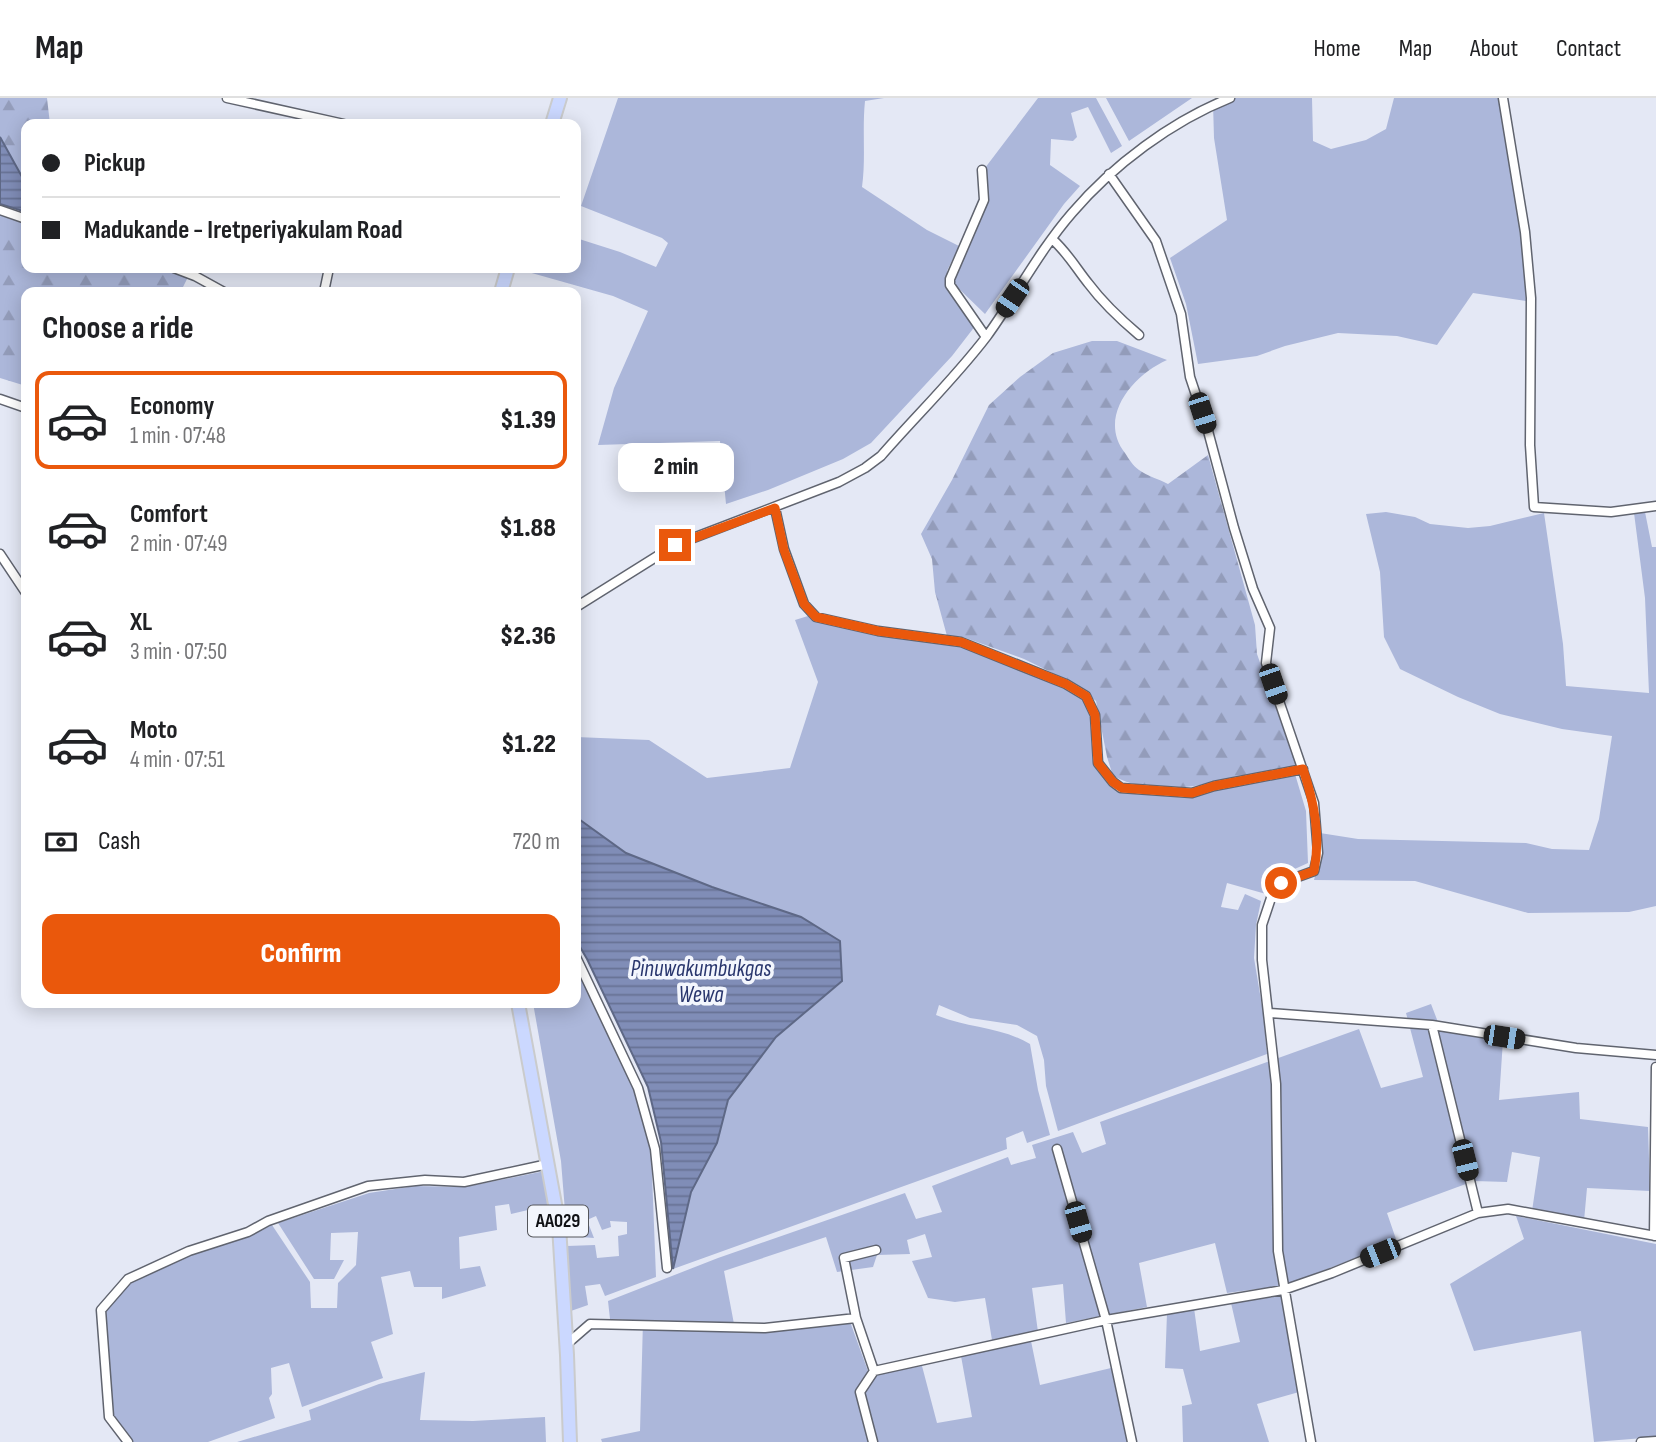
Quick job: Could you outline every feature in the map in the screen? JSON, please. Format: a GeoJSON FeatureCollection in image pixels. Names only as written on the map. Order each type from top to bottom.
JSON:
{"type":"FeatureCollection","features":[{"type":"Feature","properties":{"kind":"highway"},"geometry":{"type":"LineString","coordinates":[[554,119],[561,98]]}},
{"type":"Feature","properties":{"kind":"highway","name":"AA029"},"geometry":{"type":"LineString","coordinates":[[519,1008],[559,1226],[570,1442]]}},
{"type":"Feature","properties":{"kind":"street"},"geometry":{"type":"LineString","coordinates":[[227,98],[322,119]]}},
{"type":"Feature","properties":{"kind":"street"},"geometry":{"type":"LineString","coordinates":[[581,604],[675,545],[839,482],[881,456],[986,337],[1052,239],[1072,213],[1109,174],[1132,155],[1208,107],[1230,98]]}},
{"type":"Feature","properties":{"kind":"street"},"geometry":{"type":"LineString","coordinates":[[1503,98],[1525,232],[1531,298],[1530,445],[1534,507],[1611,512],[1656,506]]}},
{"type":"Feature","properties":{"kind":"street"},"geometry":{"type":"LineString","coordinates":[[982,170],[984,200],[950,279],[950,285],[986,337]]}},
{"type":"Feature","properties":{"kind":"street"},"geometry":{"type":"LineString","coordinates":[[1109,174],[1156,241],[1181,314],[1190,377],[1253,589],[1270,628],[1266,663],[1314,803],[1318,853],[1314,871],[1281,883],[1271,898],[1262,925],[1262,960],[1276,1084],[1278,1251],[1311,1442]]}},
{"type":"Feature","properties":{"kind":"street"},"geometry":{"type":"LineString","coordinates":[[0,211],[21,217]]}},
{"type":"Feature","properties":{"kind":"street"},"geometry":{"type":"LineString","coordinates":[[1052,239],[1063,248],[1115,315],[1139,335]]}},
{"type":"Feature","properties":{"kind":"street"},"geometry":{"type":"LineString","coordinates":[[187,273],[215,287]]}},
{"type":"Feature","properties":{"kind":"street"},"geometry":{"type":"LineString","coordinates":[[0,399],[21,406]]}},
{"type":"Feature","properties":{"kind":"street"},"geometry":{"type":"LineString","coordinates":[[775,508],[784,550],[804,604],[816,617],[878,631],[961,642],[1066,684],[1086,696],[1095,715],[1098,763],[1113,782],[1122,788],[1192,793],[1214,786],[1303,769]]}},
{"type":"Feature","properties":{"kind":"street"},"geometry":{"type":"LineString","coordinates":[[0,554],[21,586]]}},
{"type":"Feature","properties":{"kind":"street"},"geometry":{"type":"LineString","coordinates":[[581,968],[638,1088],[655,1149],[667,1268]]}},
{"type":"Feature","properties":{"kind":"street"},"geometry":{"type":"LineString","coordinates":[[1270,1013],[1432,1025],[1576,1048],[1656,1055]]}},
{"type":"Feature","properties":{"kind":"street"},"geometry":{"type":"LineString","coordinates":[[1432,1025],[1478,1213]]}},
{"type":"Feature","properties":{"kind":"street"},"geometry":{"type":"LineString","coordinates":[[873,1442],[860,1392],[874,1371],[1106,1320],[1283,1290],[1478,1213],[1508,1209],[1655,1236],[1656,1067]]}},
{"type":"Feature","properties":{"kind":"street"},"geometry":{"type":"LineString","coordinates":[[1057,1149],[1106,1320],[1132,1442]]}},
{"type":"Feature","properties":{"kind":"street"},"geometry":{"type":"LineString","coordinates":[[128,1442],[109,1417],[101,1310],[128,1279],[188,1251],[248,1232],[268,1221],[368,1186],[425,1180],[464,1182],[548,1164]]}},
{"type":"Feature","properties":{"kind":"street"},"geometry":{"type":"LineString","coordinates":[[874,1371],[856,1318],[844,1258],[876,1250]]}},
{"type":"Feature","properties":{"kind":"street"},"geometry":{"type":"LineString","coordinates":[[567,1344],[590,1324],[765,1328],[856,1318]]}},
{"type":"Feature","properties":{"kind":"street"},"geometry":{"type":"LineString","coordinates":[[1641,1442],[1656,1441]]}},
{"type":"Feature","properties":{"kind":"green space"},"geometry":{"type":"Polygon","coordinates":[[[0,98],[47,98],[49,119],[21,119],[21,175],[0,137],[0,98]]]}},
{"type":"Feature","properties":{"kind":"green space"},"geometry":{"type":"Polygon","coordinates":[[[618,98],[884,98],[865,101],[862,187],[927,230],[959,246],[947,271],[948,288],[979,321],[952,356],[871,443],[843,459],[726,504],[720,441],[598,445],[614,388],[648,311],[613,296],[532,273],[581,273],[581,240],[656,267],[668,243],[662,238],[581,206],[618,98]]]}},
{"type":"Feature","properties":{"kind":"green space"},"geometry":{"type":"Polygon","coordinates":[[[1038,98],[1096,98],[1122,146],[1111,153],[1088,107],[1071,113],[1077,137],[1073,141],[1051,139],[1050,165],[1080,186],[1064,204],[985,314],[953,283],[987,201],[985,168],[1038,98]]]}},
{"type":"Feature","properties":{"kind":"green space"},"geometry":{"type":"Polygon","coordinates":[[[1106,98],[1192,98],[1129,141],[1106,98]]]}},
{"type":"Feature","properties":{"kind":"green space"},"geometry":{"type":"Polygon","coordinates":[[[1225,98],[1312,98],[1313,141],[1331,149],[1366,140],[1386,129],[1394,98],[1499,98],[1523,244],[1526,301],[1473,293],[1437,345],[1397,336],[1338,333],[1257,356],[1198,364],[1186,304],[1170,258],[1227,220],[1214,138],[1213,103],[1225,98]]]}},
{"type":"Feature","properties":{"kind":"green space"},"geometry":{"type":"Polygon","coordinates":[[[0,213],[21,219],[21,273],[178,273],[188,277],[183,287],[21,287],[21,384],[0,378],[0,213]]]}},
{"type":"Feature","properties":{"kind":"green space"},"geometry":{"type":"Polygon","coordinates":[[[1092,341],[1117,341],[1167,360],[1142,376],[1123,399],[1115,425],[1117,439],[1137,468],[1168,484],[1208,455],[1255,625],[1257,654],[1297,768],[1204,784],[1158,788],[1113,776],[1096,701],[1075,684],[1024,659],[963,637],[947,636],[935,592],[932,559],[921,534],[952,480],[989,405],[1020,377],[1053,353],[1092,341]]]}},
{"type":"Feature","properties":{"kind":"green space"},"geometry":{"type":"Polygon","coordinates":[[[1386,512],[1415,517],[1430,524],[1468,528],[1490,526],[1544,513],[1563,644],[1566,686],[1649,693],[1645,598],[1634,513],[1645,512],[1652,547],[1656,547],[1656,906],[1629,912],[1528,913],[1415,881],[1314,880],[1319,860],[1320,833],[1358,839],[1526,843],[1552,849],[1589,850],[1599,819],[1612,736],[1562,729],[1500,714],[1400,669],[1384,637],[1380,572],[1366,514],[1386,512]]]}},
{"type":"Feature","properties":{"kind":"green space"},"geometry":{"type":"Polygon","coordinates":[[[808,616],[845,628],[960,644],[1067,687],[1083,699],[1091,713],[1094,754],[1099,772],[1121,791],[1188,797],[1213,789],[1295,774],[1306,811],[1308,863],[1277,877],[1266,894],[1227,883],[1221,907],[1238,910],[1245,894],[1261,901],[1254,958],[1267,1054],[1058,1131],[1037,1036],[1017,1025],[970,1018],[939,1005],[936,1015],[1008,1034],[1030,1044],[1050,1135],[1027,1143],[1023,1131],[1006,1138],[1007,1149],[673,1269],[691,1192],[717,1143],[728,1100],[776,1037],[842,982],[712,887],[626,853],[581,821],[581,737],[649,740],[707,778],[790,768],[818,682],[795,620],[808,616]]]}},
{"type":"Feature","properties":{"kind":"green space"},"geometry":{"type":"Polygon","coordinates":[[[581,976],[634,1089],[651,1148],[656,1277],[605,1296],[600,1284],[585,1286],[588,1305],[568,1312],[567,1246],[595,1245],[597,1258],[619,1256],[618,1236],[627,1234],[627,1222],[610,1221],[611,1227],[602,1230],[596,1216],[587,1220],[594,1238],[567,1236],[561,1161],[534,1008],[581,1008],[581,976]]]}},
{"type":"Feature","properties":{"kind":"green space"},"geometry":{"type":"Polygon","coordinates":[[[1431,1004],[1441,1030],[1503,1040],[1499,1100],[1579,1092],[1580,1119],[1648,1127],[1650,1191],[1587,1188],[1584,1221],[1532,1211],[1540,1157],[1512,1152],[1507,1182],[1474,1181],[1387,1213],[1397,1242],[1286,1285],[1227,1293],[1215,1243],[1139,1263],[1147,1307],[1066,1323],[1063,1284],[1032,1288],[1038,1332],[992,1340],[985,1298],[955,1302],[928,1298],[912,1261],[932,1257],[925,1234],[907,1240],[910,1254],[877,1255],[873,1267],[837,1272],[826,1237],[724,1271],[734,1324],[848,1316],[869,1374],[922,1366],[937,1423],[972,1417],[961,1356],[1031,1341],[1040,1385],[1111,1368],[1127,1442],[602,1442],[601,1439],[640,1431],[643,1321],[610,1319],[608,1301],[718,1258],[905,1193],[916,1219],[942,1212],[932,1186],[1008,1157],[1011,1165],[1036,1158],[1032,1145],[1073,1132],[1082,1153],[1106,1144],[1100,1122],[1359,1029],[1381,1088],[1423,1077],[1406,1013],[1431,1004]]]}},
{"type":"Feature","properties":{"kind":"green space"},"geometry":{"type":"Polygon","coordinates":[[[545,1171],[553,1223],[531,1224],[528,1210],[511,1214],[509,1204],[495,1206],[497,1230],[459,1237],[460,1269],[480,1266],[486,1286],[442,1299],[442,1287],[414,1287],[410,1271],[381,1277],[393,1334],[371,1342],[383,1378],[302,1407],[289,1363],[271,1368],[272,1394],[269,1398],[275,1418],[208,1442],[131,1442],[111,1416],[105,1311],[130,1282],[272,1225],[310,1282],[311,1308],[337,1308],[338,1283],[356,1265],[358,1232],[331,1233],[330,1260],[344,1260],[334,1279],[314,1279],[278,1223],[369,1193],[415,1186],[465,1187],[545,1171]]]}},
{"type":"Feature","properties":{"kind":"green space"},"geometry":{"type":"Polygon","coordinates":[[[1516,1216],[1656,1244],[1656,1437],[1594,1442],[1581,1331],[1474,1351],[1450,1284],[1524,1239],[1516,1216]]]}},
{"type":"Feature","properties":{"kind":"green space"},"geometry":{"type":"Polygon","coordinates":[[[1281,1296],[1299,1392],[1257,1404],[1269,1442],[1183,1442],[1182,1406],[1192,1404],[1183,1369],[1165,1368],[1167,1313],[1194,1308],[1200,1351],[1240,1342],[1231,1303],[1281,1296]]]}},
{"type":"Feature","properties":{"kind":"green space"},"geometry":{"type":"Polygon","coordinates":[[[425,1372],[420,1420],[473,1421],[545,1417],[546,1442],[237,1442],[311,1420],[309,1410],[379,1384],[425,1372]]]}},
{"type":"Feature","properties":{"kind":"water"},"geometry":{"type":"Polygon","coordinates":[[[0,137],[21,175],[21,210],[0,204],[0,137]]]}},
{"type":"Feature","properties":{"kind":"water","name":"Pinuwakumbukgas Wewa"},"geometry":{"type":"Polygon","coordinates":[[[581,821],[626,853],[712,887],[801,917],[840,941],[842,981],[776,1037],[728,1100],[717,1143],[691,1192],[673,1269],[661,1142],[648,1087],[581,949],[581,821]]]}},
{"type":"Feature","properties":{"kind":"route"},"geometry":{"type":"LineString","coordinates":[[675,545],[775,508],[784,550],[804,604],[816,617],[878,631],[961,642],[1066,684],[1086,696],[1095,715],[1098,763],[1113,782],[1122,788],[1192,793],[1214,786],[1303,769],[1314,803],[1318,853],[1314,871],[1281,883]]}}]}
